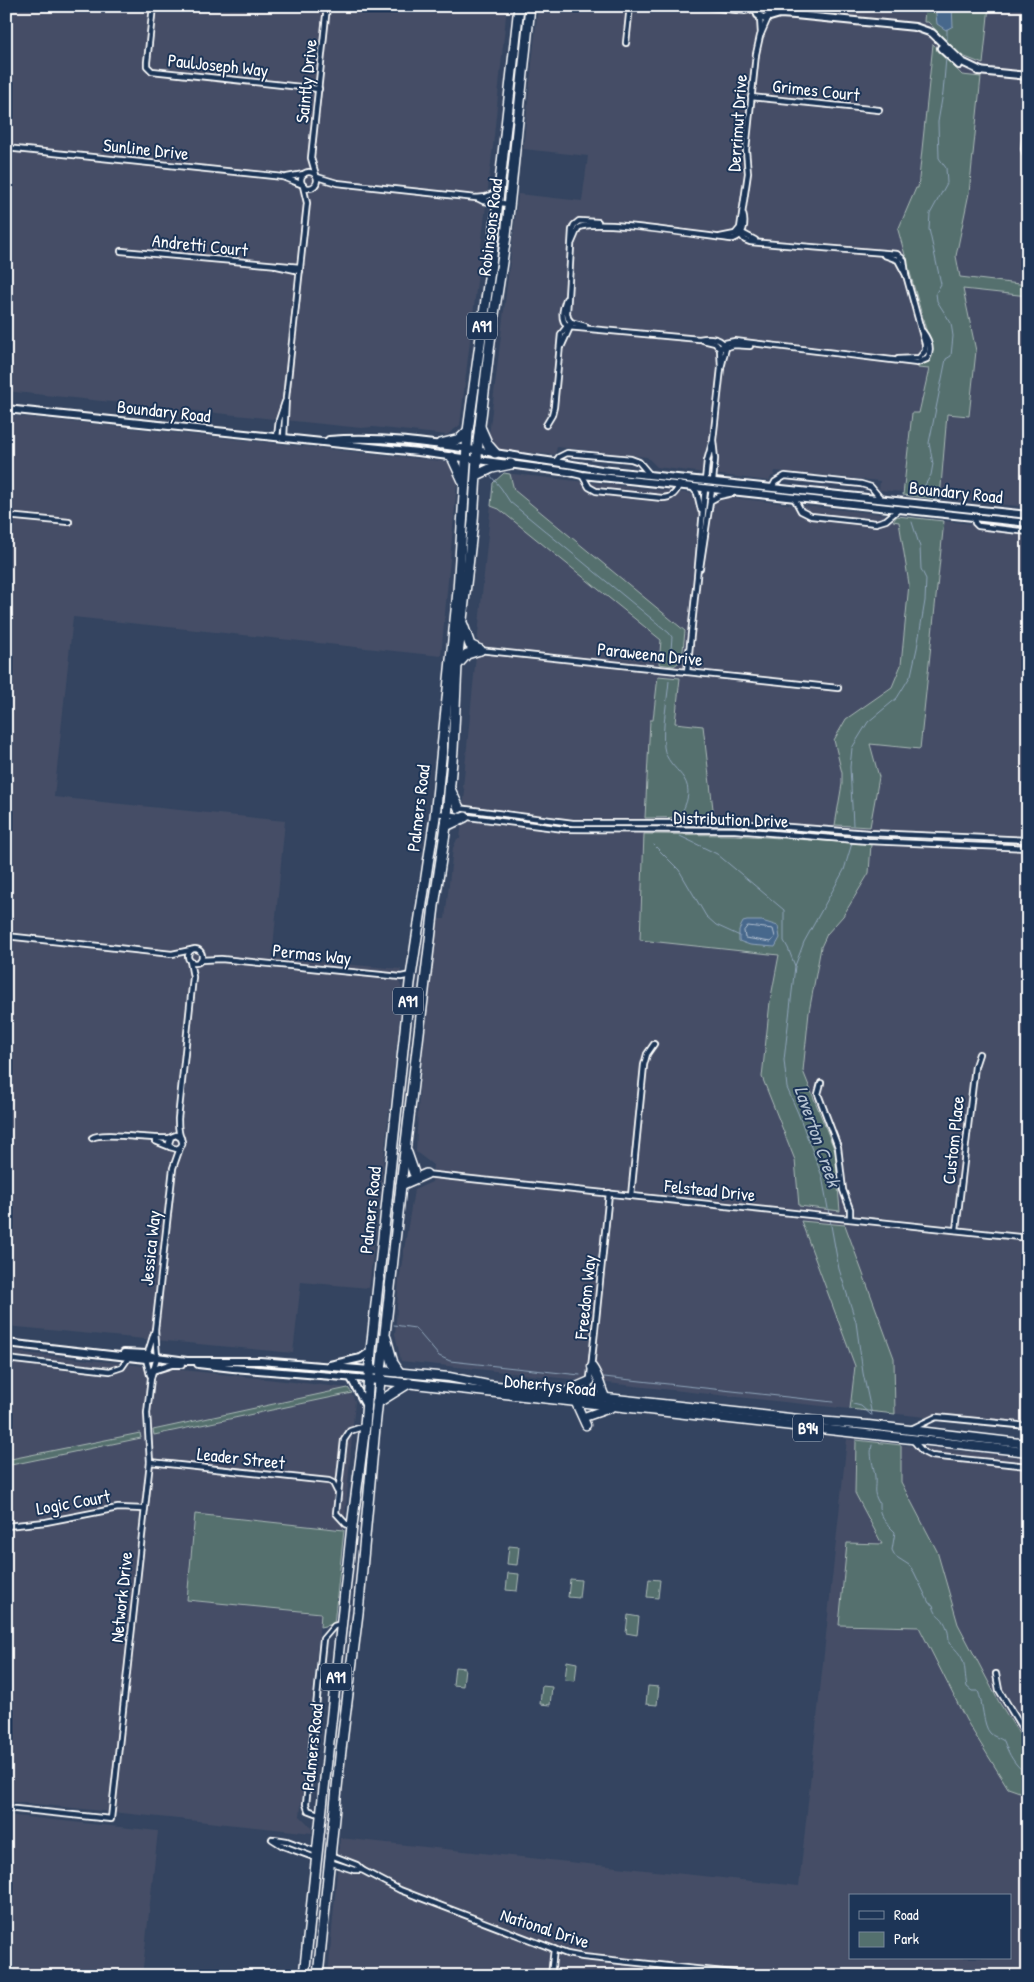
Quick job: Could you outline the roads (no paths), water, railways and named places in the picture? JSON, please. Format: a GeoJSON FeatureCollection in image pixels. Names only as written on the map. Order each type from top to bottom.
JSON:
{"type":"FeatureCollection","features":[{"type":"Feature","properties":{"kind":"highway","name":"Robinsons Road"},"geometry":{"type":"LineString","coordinates":[[467,454],[468,431],[492,256],[518,6]]}},
{"type":"Feature","properties":{"kind":"highway","name":"Robinsons Road"},"geometry":{"type":"LineString","coordinates":[[478,455],[491,334],[510,204],[530,6]]}},
{"type":"Feature","properties":{"kind":"highway"},"geometry":{"type":"LineString","coordinates":[[480,427],[488,445],[495,453]]}},
{"type":"Feature","properties":{"kind":"highway"},"geometry":{"type":"LineString","coordinates":[[440,444],[460,438],[468,431]]}},
{"type":"Feature","properties":{"kind":"highway","name":"Palmers Road"},"geometry":{"type":"LineString","coordinates":[[304,1976],[352,1526],[365,1426],[371,1351],[410,979],[435,809],[454,647],[467,454]]}},
{"type":"Feature","properties":{"kind":"highway","name":"Palmers Road"},"geometry":{"type":"LineString","coordinates":[[318,1976],[329,1858],[360,1594],[377,1403],[401,1186],[434,906],[448,811],[457,664],[454,647],[462,622],[478,455]]}},
{"type":"Feature","properties":{"kind":"highway"},"geometry":{"type":"LineString","coordinates":[[452,457],[465,486]]}},
{"type":"Feature","properties":{"kind":"highway"},"geometry":{"type":"LineString","coordinates":[[477,475],[492,468],[511,464]]}},
{"type":"Feature","properties":{"kind":"highway"},"geometry":{"type":"LineString","coordinates":[[462,622],[470,645],[480,650]]}},
{"type":"Feature","properties":{"kind":"highway"},"geometry":{"type":"LineString","coordinates":[[457,664],[466,654],[480,650]]}},
{"type":"Feature","properties":{"kind":"highway"},"geometry":{"type":"LineString","coordinates":[[450,789],[459,808]]}},
{"type":"Feature","properties":{"kind":"highway"},"geometry":{"type":"LineString","coordinates":[[446,826],[466,817]]}},
{"type":"Feature","properties":{"kind":"highway"},"geometry":{"type":"LineString","coordinates":[[406,1148],[414,1172]]}},
{"type":"Feature","properties":{"kind":"highway"},"geometry":{"type":"LineString","coordinates":[[401,1186],[426,1174]]}},
{"type":"Feature","properties":{"kind":"highway"},"geometry":{"type":"LineString","coordinates":[[385,1335],[399,1372]]}},
{"type":"Feature","properties":{"kind":"highway"},"geometry":{"type":"LineString","coordinates":[[377,1403],[409,1383]]}},
{"type":"Feature","properties":{"kind":"highway"},"geometry":{"type":"LineString","coordinates":[[317,1855],[329,1858]]}},
{"type":"Feature","properties":{"kind":"main road"},"geometry":{"type":"LineString","coordinates":[[710,6],[749,10],[759,7]]}},
{"type":"Feature","properties":{"kind":"main road"},"geometry":{"type":"LineString","coordinates":[[759,7],[757,12],[759,17]]}},
{"type":"Feature","properties":{"kind":"main road"},"geometry":{"type":"LineString","coordinates":[[769,18],[772,13],[770,7]]}},
{"type":"Feature","properties":{"kind":"main road"},"geometry":{"type":"LineString","coordinates":[[770,7],[795,15]]}},
{"type":"Feature","properties":{"kind":"main road"},"geometry":{"type":"LineString","coordinates":[[736,9],[759,17],[769,18],[780,14],[907,26],[928,36],[964,68],[1028,76]]}},
{"type":"Feature","properties":{"kind":"main road","name":"Boundary Road"},"geometry":{"type":"LineString","coordinates":[[7,409],[452,457],[467,454]]}},
{"type":"Feature","properties":{"kind":"main road"},"geometry":{"type":"LineString","coordinates":[[358,440],[358,443],[366,447]]}},
{"type":"Feature","properties":{"kind":"main road","name":"Boundary Road"},"geometry":{"type":"LineString","coordinates":[[318,442],[358,440],[440,444],[467,454],[511,464],[582,475],[1028,523]]}},
{"type":"Feature","properties":{"kind":"main road","name":"Boundary Road"},"geometry":{"type":"LineString","coordinates":[[478,455],[495,453],[556,461],[601,470],[1028,515]]}},
{"type":"Feature","properties":{"kind":"main road"},"geometry":{"type":"LineString","coordinates":[[556,461],[559,467],[569,472]]}},
{"type":"Feature","properties":{"kind":"main road"},"geometry":{"type":"LineString","coordinates":[[705,481],[705,488]]}},
{"type":"Feature","properties":{"kind":"main road"},"geometry":{"type":"LineString","coordinates":[[712,489],[713,482]]}},
{"type":"Feature","properties":{"kind":"main road"},"geometry":{"type":"LineString","coordinates":[[772,488],[781,497]]}},
{"type":"Feature","properties":{"kind":"main road"},"geometry":{"type":"LineString","coordinates":[[974,509],[974,518]]}},
{"type":"Feature","properties":{"kind":"main road","name":"Dohertys Road"},"geometry":{"type":"LineString","coordinates":[[6,1343],[129,1357],[147,1356]]}},
{"type":"Feature","properties":{"kind":"main road"},"geometry":{"type":"LineString","coordinates":[[324,1366],[361,1358],[371,1351]]}},
{"type":"Feature","properties":{"kind":"main road","name":"Dohertys Road"},"geometry":{"type":"LineString","coordinates":[[99,1353],[187,1361],[260,1361],[324,1366],[370,1375]]}},
{"type":"Feature","properties":{"kind":"main road","name":"Dohertys Road"},"geometry":{"type":"LineString","coordinates":[[187,1361],[199,1364],[351,1378],[399,1372],[488,1385],[563,1393],[611,1407],[1028,1444]]}},
{"type":"Feature","properties":{"kind":"main road"},"geometry":{"type":"LineString","coordinates":[[153,1370],[172,1364],[199,1364]]}},
{"type":"Feature","properties":{"kind":"main road"},"geometry":{"type":"LineString","coordinates":[[592,1367],[597,1374],[600,1388],[605,1397]]}},
{"type":"Feature","properties":{"kind":"main road","name":"Dohertys Road"},"geometry":{"type":"LineString","coordinates":[[380,1375],[409,1383],[576,1403],[605,1397],[910,1434],[1028,1452]]}},
{"type":"Feature","properties":{"kind":"main road"},"geometry":{"type":"LineString","coordinates":[[351,1378],[367,1407]]}},
{"type":"Feature","properties":{"kind":"main road"},"geometry":{"type":"LineString","coordinates":[[563,1393],[590,1381]]}},
{"type":"Feature","properties":{"kind":"main road"},"geometry":{"type":"LineString","coordinates":[[576,1403],[586,1420],[611,1407]]}},
{"type":"Feature","properties":{"kind":"street","name":"PaulJoseph Way"},"geometry":{"type":"LineString","coordinates":[[152,6],[147,66],[152,71],[319,89]]}},
{"type":"Feature","properties":{"kind":"street","name":"Saintly Drive"},"geometry":{"type":"LineString","coordinates":[[316,176],[312,158],[327,6]]}},
{"type":"Feature","properties":{"kind":"street"},"geometry":{"type":"LineString","coordinates":[[626,43],[630,6]]}},
{"type":"Feature","properties":{"kind":"street","name":"Derrimut Drive"},"geometry":{"type":"LineString","coordinates":[[759,17],[760,36]]}},
{"type":"Feature","properties":{"kind":"street","name":"Derrimut Drive"},"geometry":{"type":"LineString","coordinates":[[740,233],[748,173],[746,150],[756,54],[760,36],[769,18]]}},
{"type":"Feature","properties":{"kind":"street","name":"Grimes Court"},"geometry":{"type":"LineString","coordinates":[[751,97],[878,110]]}},
{"type":"Feature","properties":{"kind":"street"},"geometry":{"type":"LineString","coordinates":[[1028,109],[1024,149],[1028,162]]}},
{"type":"Feature","properties":{"kind":"street","name":"Sunline Drive"},"geometry":{"type":"LineString","coordinates":[[6,148],[283,177],[304,174]]}},
{"type":"Feature","properties":{"kind":"street","name":"Saintly Drive"},"geometry":{"type":"LineString","coordinates":[[304,174],[312,158]]}},
{"type":"Feature","properties":{"kind":"street"},"geometry":{"type":"LineString","coordinates":[[307,203],[301,179],[304,174],[310,172],[337,183],[476,198],[510,204]]}},
{"type":"Feature","properties":{"kind":"street"},"geometry":{"type":"LineString","coordinates":[[281,438],[307,203],[317,182],[316,176]]}},
{"type":"Feature","properties":{"kind":"street","name":"Sunline Drive"},"geometry":{"type":"LineString","coordinates":[[283,177],[303,186]]}},
{"type":"Feature","properties":{"kind":"street"},"geometry":{"type":"LineString","coordinates":[[303,186],[308,188],[337,183]]}},
{"type":"Feature","properties":{"kind":"street"},"geometry":{"type":"LineString","coordinates":[[476,198],[493,195],[499,188]]}},
{"type":"Feature","properties":{"kind":"street"},"geometry":{"type":"LineString","coordinates":[[570,325],[567,316],[566,299],[573,227],[580,223],[720,237],[740,233],[759,241],[894,254],[902,258],[905,264],[906,274],[923,332],[930,347],[927,359],[918,363],[735,341],[723,347]]}},
{"type":"Feature","properties":{"kind":"street","name":"Andretti Court"},"geometry":{"type":"LineString","coordinates":[[121,250],[300,269]]}},
{"type":"Feature","properties":{"kind":"street"},"geometry":{"type":"LineString","coordinates":[[570,325],[699,339],[715,338],[723,347],[713,440],[707,461],[705,481]]}},
{"type":"Feature","properties":{"kind":"street"},"geometry":{"type":"LineString","coordinates":[[546,425],[553,411],[561,334],[570,325]]}},
{"type":"Feature","properties":{"kind":"street"},"geometry":{"type":"LineString","coordinates":[[713,440],[715,459],[713,482]]}},
{"type":"Feature","properties":{"kind":"street","name":"Boundary Road"},"geometry":{"type":"LineString","coordinates":[[556,461],[567,452],[631,459],[639,462],[650,475]]}},
{"type":"Feature","properties":{"kind":"street"},"geometry":{"type":"LineString","coordinates":[[582,475],[589,487],[596,491],[662,498],[672,496],[679,486],[679,478]]}},
{"type":"Feature","properties":{"kind":"street"},"geometry":{"type":"LineString","coordinates":[[772,488],[776,482],[785,476],[868,485],[881,499]]}},
{"type":"Feature","properties":{"kind":"street"},"geometry":{"type":"LineString","coordinates":[[692,487],[696,493],[702,516]]}},
{"type":"Feature","properties":{"kind":"street"},"geometry":{"type":"LineString","coordinates":[[687,672],[705,488]]}},
{"type":"Feature","properties":{"kind":"street"},"geometry":{"type":"LineString","coordinates":[[697,577],[704,553],[712,489]]}},
{"type":"Feature","properties":{"kind":"street"},"geometry":{"type":"LineString","coordinates":[[710,502],[719,496],[739,492]]}},
{"type":"Feature","properties":{"kind":"street","name":"Boundary Road"},"geometry":{"type":"LineString","coordinates":[[794,498],[801,511],[811,516],[876,523],[886,520],[899,509]]}},
{"type":"Feature","properties":{"kind":"street"},"geometry":{"type":"LineString","coordinates":[[6,516],[69,522]]}},
{"type":"Feature","properties":{"kind":"street"},"geometry":{"type":"LineString","coordinates":[[974,518],[974,523],[978,526],[1028,532]]}},
{"type":"Feature","properties":{"kind":"street","name":"Paraweena Drive"},"geometry":{"type":"LineString","coordinates":[[454,647],[838,688]]}},
{"type":"Feature","properties":{"kind":"street","name":"Distribution Drive"},"geometry":{"type":"LineString","coordinates":[[448,811],[459,808],[555,821],[723,823],[886,834],[1028,840]]}},
{"type":"Feature","properties":{"kind":"street","name":"Distribution Drive"},"geometry":{"type":"LineString","coordinates":[[435,809],[466,817],[554,828],[723,830],[887,842],[1028,848]]}},
{"type":"Feature","properties":{"kind":"street"},"geometry":{"type":"LineString","coordinates":[[520,824],[521,816]]}},
{"type":"Feature","properties":{"kind":"street"},"geometry":{"type":"LineString","coordinates":[[535,826],[536,818]]}},
{"type":"Feature","properties":{"kind":"street"},"geometry":{"type":"LineString","coordinates":[[554,828],[555,821]]}},
{"type":"Feature","properties":{"kind":"street"},"geometry":{"type":"LineString","coordinates":[[639,822],[639,830]]}},
{"type":"Feature","properties":{"kind":"street"},"geometry":{"type":"LineString","coordinates":[[723,823],[723,830]]}},
{"type":"Feature","properties":{"kind":"street"},"geometry":{"type":"LineString","coordinates":[[762,832],[763,826]]}},
{"type":"Feature","properties":{"kind":"street"},"geometry":{"type":"LineString","coordinates":[[886,834],[887,842]]}},
{"type":"Feature","properties":{"kind":"street"},"geometry":{"type":"LineString","coordinates":[[930,836],[930,844]]}},
{"type":"Feature","properties":{"kind":"street"},"geometry":{"type":"LineString","coordinates":[[6,936],[172,954],[194,963],[200,961]]}},
{"type":"Feature","properties":{"kind":"street"},"geometry":{"type":"LineString","coordinates":[[172,954],[196,949],[201,951],[202,955],[193,977]]}},
{"type":"Feature","properties":{"kind":"street"},"geometry":{"type":"LineString","coordinates":[[150,1139],[175,1150],[180,1148],[183,1143],[178,1131],[178,1119],[193,977],[188,955],[191,950]]}},
{"type":"Feature","properties":{"kind":"street","name":"Permas Way"},"geometry":{"type":"LineString","coordinates":[[201,951],[221,959]]}},
{"type":"Feature","properties":{"kind":"street","name":"Permas Way"},"geometry":{"type":"LineString","coordinates":[[200,961],[221,959],[410,979]]}},
{"type":"Feature","properties":{"kind":"street"},"geometry":{"type":"LineString","coordinates":[[631,1196],[644,1065],[647,1054],[654,1044]]}},
{"type":"Feature","properties":{"kind":"street","name":"Custom Place"},"geometry":{"type":"LineString","coordinates":[[956,1230],[975,1066],[979,1054]]}},
{"type":"Feature","properties":{"kind":"street"},"geometry":{"type":"LineString","coordinates":[[820,1082],[818,1094],[838,1147],[843,1190],[850,1209],[850,1219]]}},
{"type":"Feature","properties":{"kind":"street"},"geometry":{"type":"LineString","coordinates":[[171,1147],[168,1143],[178,1119]]}},
{"type":"Feature","properties":{"kind":"street"},"geometry":{"type":"LineString","coordinates":[[92,1138],[100,1134],[150,1139],[176,1136],[181,1138]]}},
{"type":"Feature","properties":{"kind":"street","name":"Jessica Way"},"geometry":{"type":"LineString","coordinates":[[157,1358],[155,1330],[173,1168],[171,1147]]}},
{"type":"Feature","properties":{"kind":"street","name":"Jessica Way"},"geometry":{"type":"LineString","coordinates":[[173,1168],[180,1148]]}},
{"type":"Feature","properties":{"kind":"street","name":"Felstead Drive"},"geometry":{"type":"LineString","coordinates":[[390,1170],[1028,1238]]}},
{"type":"Feature","properties":{"kind":"street","name":"Freedom Way"},"geometry":{"type":"LineString","coordinates":[[588,1400],[609,1193]]}},
{"type":"Feature","properties":{"kind":"street","name":"Jessica Way"},"geometry":{"type":"LineString","coordinates":[[147,1356],[155,1330]]}},
{"type":"Feature","properties":{"kind":"street","name":"Network Drive"},"geometry":{"type":"LineString","coordinates":[[147,1356],[151,1378]]}},
{"type":"Feature","properties":{"kind":"street"},"geometry":{"type":"LineString","coordinates":[[6,1359],[110,1371],[122,1367],[129,1357]]}},
{"type":"Feature","properties":{"kind":"street","name":"Network Drive"},"geometry":{"type":"LineString","coordinates":[[6,1808],[111,1819],[150,1462],[147,1419],[151,1378],[157,1358]]}},
{"type":"Feature","properties":{"kind":"street"},"geometry":{"type":"LineString","coordinates":[[1028,1426],[936,1417],[910,1434],[922,1452],[931,1456],[1028,1466]]}},
{"type":"Feature","properties":{"kind":"street"},"geometry":{"type":"LineString","coordinates":[[352,1526],[346,1524],[336,1513],[344,1440],[350,1431],[365,1426]]}},
{"type":"Feature","properties":{"kind":"street","name":"Leader Street"},"geometry":{"type":"LineString","coordinates":[[150,1462],[329,1481]]}},
{"type":"Feature","properties":{"kind":"street"},"geometry":{"type":"LineString","coordinates":[[329,1481],[335,1479],[340,1474]]}},
{"type":"Feature","properties":{"kind":"street"},"geometry":{"type":"LineString","coordinates":[[329,1481],[333,1483],[338,1491]]}},
{"type":"Feature","properties":{"kind":"street","name":"Logic Court"},"geometry":{"type":"LineString","coordinates":[[6,1526],[46,1522],[118,1508],[144,1509]]}},
{"type":"Feature","properties":{"kind":"street"},"geometry":{"type":"LineString","coordinates":[[321,1815],[308,1810],[306,1804],[323,1639],[334,1626],[342,1624]]}},
{"type":"Feature","properties":{"kind":"street"},"geometry":{"type":"LineString","coordinates":[[996,1674],[999,1690],[1028,1738]]}},
{"type":"Feature","properties":{"kind":"street"},"geometry":{"type":"LineString","coordinates":[[272,1838],[287,1841],[317,1855],[283,1846],[272,1838]]}},
{"type":"Feature","properties":{"kind":"street","name":"National Drive"},"geometry":{"type":"LineString","coordinates":[[329,1858],[356,1865],[400,1890],[554,1949],[583,1957],[761,1976]]}},
{"type":"Feature","properties":{"kind":"street"},"geometry":{"type":"LineString","coordinates":[[551,1976],[554,1949]]}},
{"type":"Feature","properties":{"kind":"water"},"geometry":{"type":"Polygon","coordinates":[[[935,6],[952,6],[953,26],[946,30],[937,24],[935,6]]]}},
{"type":"Feature","properties":{"kind":"water"},"geometry":{"type":"Polygon","coordinates":[[[762,921],[778,926],[780,938],[775,947],[750,945],[739,941],[739,930],[743,922],[762,921]]]}},
{"type":"Feature","properties":{"kind":"waterway","name":"Laverton Creek"},"geometry":{"type":"LineString","coordinates":[[947,29],[947,43]]}},
{"type":"Feature","properties":{"kind":"waterway","name":"Laverton Creek"},"geometry":{"type":"LineString","coordinates":[[919,495],[931,475],[933,464],[929,443],[946,359],[951,356],[953,336],[951,323],[937,301],[936,293],[941,284],[929,229],[930,214],[947,183],[946,168],[939,158],[938,122],[946,58]]}},
{"type":"Feature","properties":{"kind":"waterway"},"geometry":{"type":"LineString","coordinates":[[490,475],[510,502],[669,633],[672,637],[670,662]]}},
{"type":"Feature","properties":{"kind":"waterway","name":"Laverton Creek"},"geometry":{"type":"LineString","coordinates":[[853,825],[850,767],[852,748],[868,722],[897,698],[911,675],[917,648],[925,601],[926,579],[921,569],[920,547],[912,522]]}},
{"type":"Feature","properties":{"kind":"waterway"},"geometry":{"type":"LineString","coordinates":[[669,681],[664,723],[664,747],[666,756],[686,783],[688,791],[687,801],[681,814]]}},
{"type":"Feature","properties":{"kind":"waterway"},"geometry":{"type":"LineString","coordinates":[[680,836],[717,854],[784,910],[784,941],[795,966]]}},
{"type":"Feature","properties":{"kind":"waterway","name":"Laverton Creek"},"geometry":{"type":"LineString","coordinates":[[852,843],[844,870],[804,942],[795,966],[784,1060],[787,1088],[822,1176],[839,1269],[856,1322],[863,1373],[872,1415]]}},
{"type":"Feature","properties":{"kind":"waterway"},"geometry":{"type":"LineString","coordinates":[[654,845],[679,870],[706,916],[716,925],[740,936]]}},
{"type":"Feature","properties":{"kind":"waterway"},"geometry":{"type":"LineString","coordinates":[[394,1325],[415,1328],[439,1356],[450,1361],[580,1375]]}},
{"type":"Feature","properties":{"kind":"waterway"},"geometry":{"type":"LineString","coordinates":[[604,1377],[833,1402]]}},
{"type":"Feature","properties":{"kind":"waterway"},"geometry":{"type":"LineString","coordinates":[[853,1404],[861,1406],[871,1415]]}},
{"type":"Feature","properties":{"kind":"waterway","name":"Laverton Creek"},"geometry":{"type":"LineString","coordinates":[[872,1445],[871,1453],[875,1490],[880,1512],[886,1523],[895,1532],[892,1550],[895,1556],[909,1565],[929,1603],[933,1605],[935,1612],[943,1620],[948,1632],[949,1643],[964,1663],[967,1687],[972,1691],[978,1691],[988,1730],[993,1736],[1004,1741],[1013,1760],[1028,1775]]}}]}
